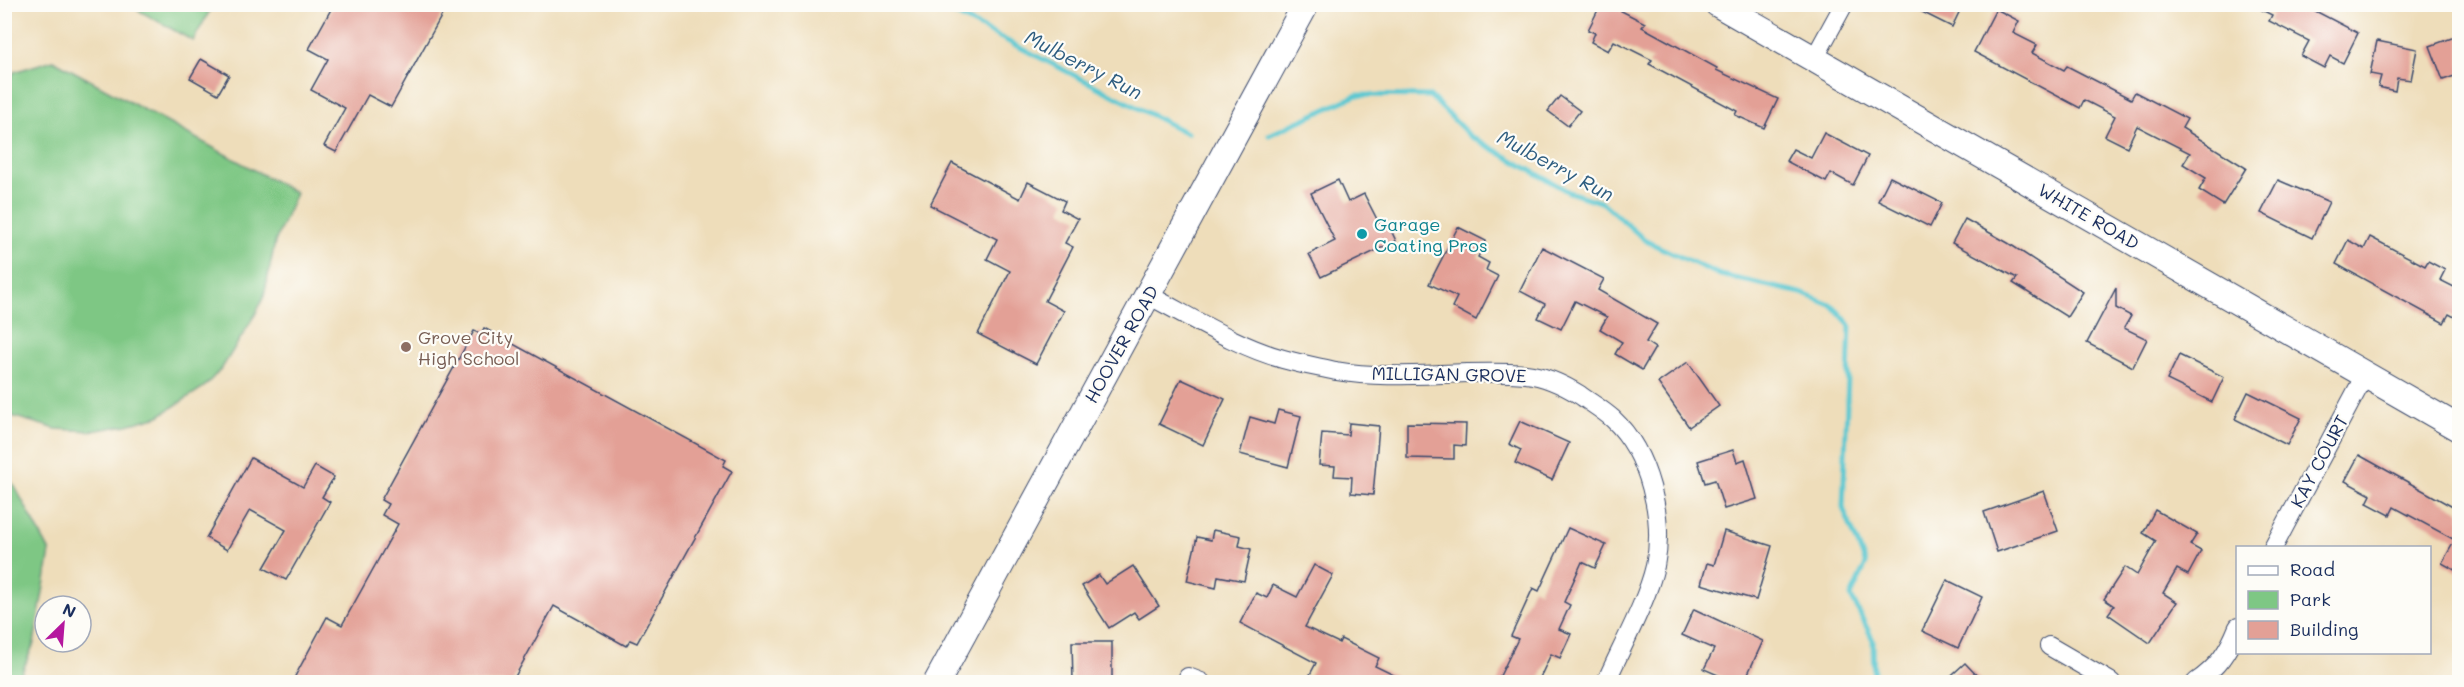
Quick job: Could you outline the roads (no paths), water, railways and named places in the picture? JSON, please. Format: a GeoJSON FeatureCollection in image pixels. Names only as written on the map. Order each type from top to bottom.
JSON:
{"type":"FeatureCollection","features":[{"type":"Feature","properties":{"kind":"street","name":"HOOVER ROAD"},"geometry":{"type":"LineString","coordinates":[[937,682],[1306,4]]}},
{"type":"Feature","properties":{"kind":"street","name":"WHITE ROAD"},"geometry":{"type":"LineString","coordinates":[[1718,4],[2460,429]]}},
{"type":"Feature","properties":{"kind":"street"},"geometry":{"type":"LineString","coordinates":[[1814,59],[1844,4]]}},
{"type":"Feature","properties":{"kind":"street","name":"MILLIGAN GROVE"},"geometry":{"type":"LineString","coordinates":[[1148,295],[1230,337],[1281,358],[1338,371],[1387,375],[1495,372],[1528,374],[1570,389],[1614,420],[1629,440],[1652,486],[1657,512],[1658,542],[1655,566],[1647,589],[1606,682]]}},
{"type":"Feature","properties":{"kind":"street","name":"KAY COURT"},"geometry":{"type":"LineString","coordinates":[[2274,546],[2365,375]]}},
{"type":"Feature","properties":{"kind":"street"},"geometry":{"type":"LineString","coordinates":[[2196,682],[2215,669],[2229,649],[2236,632]]}},
{"type":"Feature","properties":{"kind":"street"},"geometry":{"type":"LineString","coordinates":[[2049,646],[2111,682]]}},
{"type":"Feature","properties":{"kind":"waterway","name":"Mulberry Run"},"geometry":{"type":"LineString","coordinates":[[935,4],[1187,133]]}},
{"type":"Feature","properties":{"kind":"waterway","name":"Mulberry Run"},"geometry":{"type":"LineString","coordinates":[[1269,135],[1357,95],[1430,96],[1470,136],[1569,192],[1603,203],[1646,241],[1720,275],[1801,293],[1833,306],[1850,325],[1843,508],[1866,564],[1851,596],[1873,640],[1874,682]]}},
{"type":"Feature","properties":{"kind":"place","name":"Garage Coating Pros"},"geometry":{"type":"Point","coordinates":[1362,234]}},
{"type":"Feature","properties":{"kind":"place","name":"Grove City High School"},"geometry":{"type":"Point","coordinates":[406,347]}}]}
